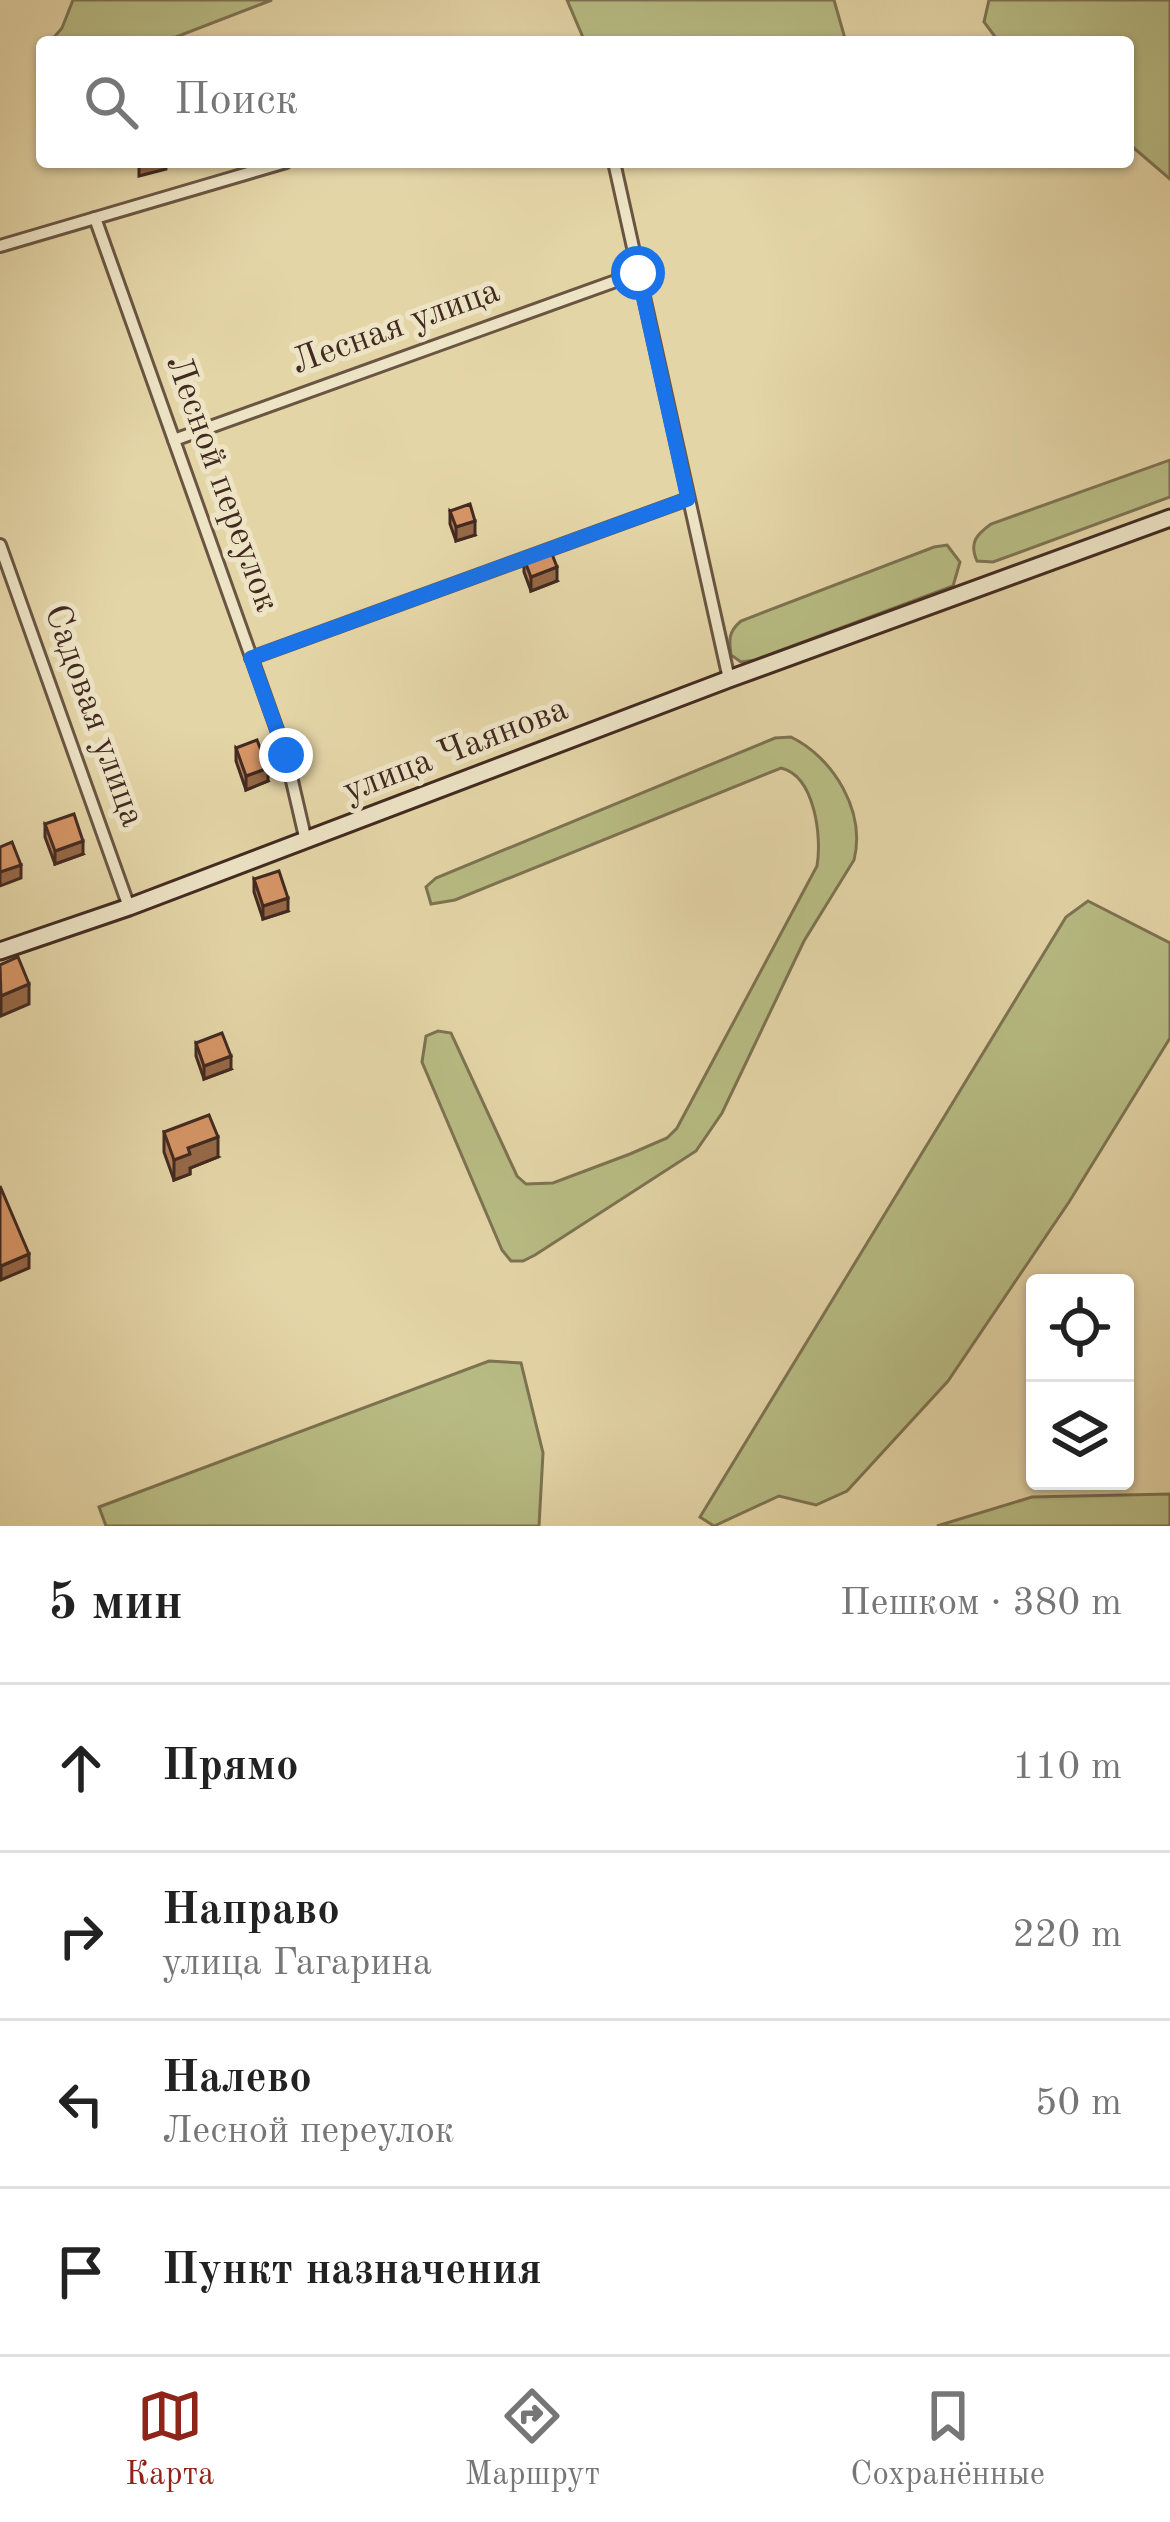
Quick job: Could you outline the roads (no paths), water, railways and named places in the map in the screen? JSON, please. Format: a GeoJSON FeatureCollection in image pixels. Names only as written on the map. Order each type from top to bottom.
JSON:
{"type":"FeatureCollection","features":[{"type":"Feature","properties":{"kind":"street"},"geometry":{"type":"LineString","coordinates":[[0,246],[266,168]]}},
{"type":"Feature","properties":{"kind":"street"},"geometry":{"type":"LineString","coordinates":[[615,168],[729,679]]}},
{"type":"Feature","properties":{"kind":"street","name":"Лесной переулок"},"geometry":{"type":"LineString","coordinates":[[95,218],[286,755],[306,841]]}},
{"type":"Feature","properties":{"kind":"street","name":"Лесная улица"},"geometry":{"type":"LineString","coordinates":[[174,440],[638,273]]}},
{"type":"Feature","properties":{"kind":"street"},"geometry":{"type":"LineString","coordinates":[[251,658],[688,499]]}},
{"type":"Feature","properties":{"kind":"street","name":"улица Чаянова"},"geometry":{"type":"LineString","coordinates":[[0,951],[1170,518]]}},
{"type":"Feature","properties":{"kind":"street","name":"Садовая улица"},"geometry":{"type":"LineString","coordinates":[[0,545],[129,907]]}}]}
